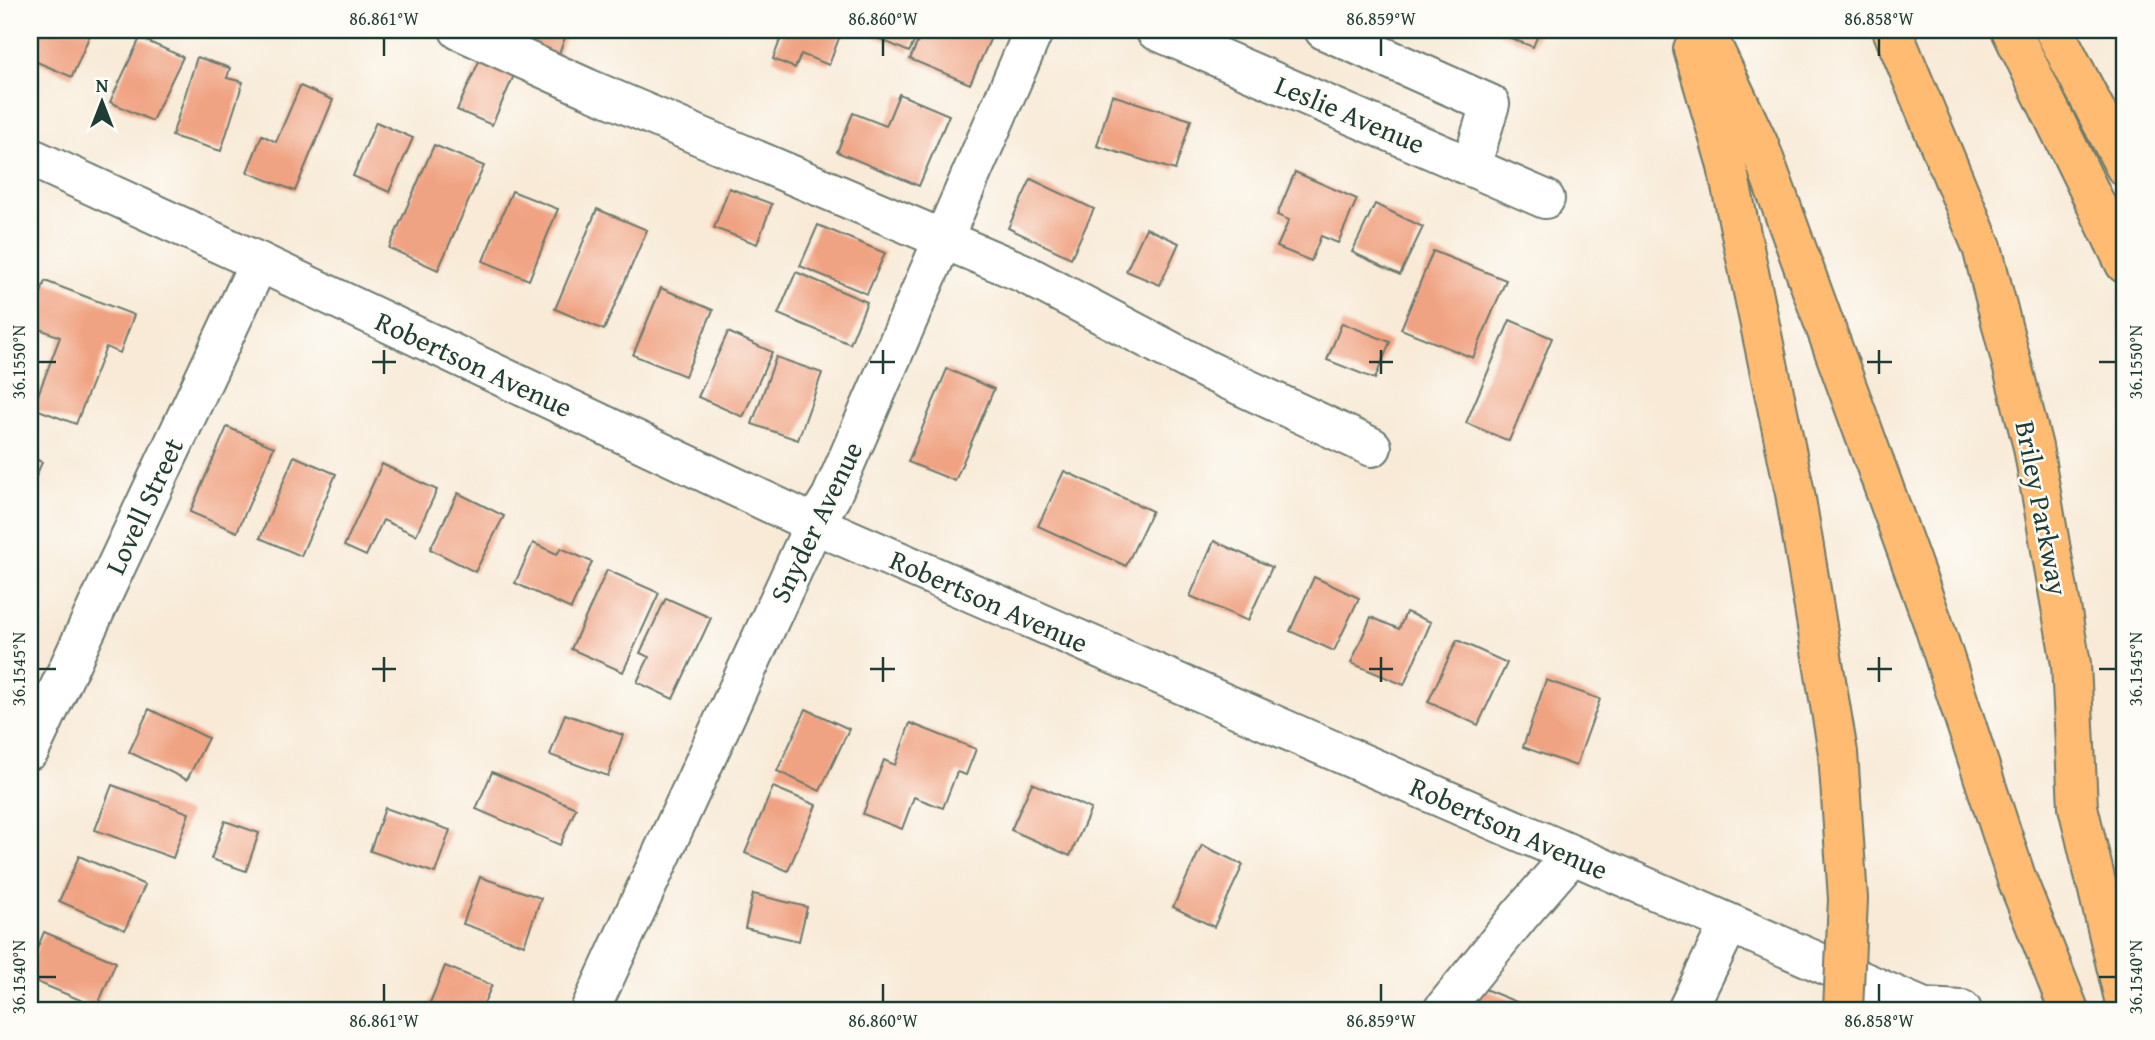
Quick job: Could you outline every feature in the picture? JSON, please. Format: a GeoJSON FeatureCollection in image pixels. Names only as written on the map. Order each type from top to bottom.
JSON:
{"type":"FeatureCollection","features":[{"type":"Feature","properties":{"kind":"highway"},"geometry":{"type":"LineString","coordinates":[[1688,30],[1726,162],[1792,480],[1838,753],[1848,899],[1843,1010]]}},
{"type":"Feature","properties":{"kind":"highway"},"geometry":{"type":"LineString","coordinates":[[1705,30],[1759,145],[1932,620],[2016,877],[2069,1010]]}},
{"type":"Feature","properties":{"kind":"highway","name":"Briley Parkway"},"geometry":{"type":"LineString","coordinates":[[1892,30],[1982,247],[2033,447],[2071,664],[2078,807],[2125,1003]]}},
{"type":"Feature","properties":{"kind":"highway"},"geometry":{"type":"LineString","coordinates":[[2011,30],[2125,264]]}},
{"type":"Feature","properties":{"kind":"highway"},"geometry":{"type":"LineString","coordinates":[[2054,30],[2125,167]]}},
{"type":"Feature","properties":{"kind":"street"},"geometry":{"type":"LineString","coordinates":[[459,30],[587,88],[1023,273],[1207,370],[1371,447]]}},
{"type":"Feature","properties":{"kind":"street","name":"Snyder Avenue"},"geometry":{"type":"LineString","coordinates":[[590,1010],[814,524],[831,497],[1034,30]]}},
{"type":"Feature","properties":{"kind":"street","name":"Leslie Avenue"},"geometry":{"type":"LineString","coordinates":[[1157,30],[1545,199]]}},
{"type":"Feature","properties":{"kind":"street"},"geometry":{"type":"LineString","coordinates":[[1324,30],[1490,104],[1471,167]]}},
{"type":"Feature","properties":{"kind":"street","name":"Robertson Avenue"},"geometry":{"type":"LineString","coordinates":[[30,157],[814,524],[1924,1008],[1962,1010]]}},
{"type":"Feature","properties":{"kind":"street","name":"Lovell Street"},"geometry":{"type":"LineString","coordinates":[[30,750],[259,262]]}},
{"type":"Feature","properties":{"kind":"street"},"geometry":{"type":"LineString","coordinates":[[1443,1010],[1572,855]]}},
{"type":"Feature","properties":{"kind":"street"},"geometry":{"type":"LineString","coordinates":[[1687,1010],[1729,925]]}},
{"type":"Feature","properties":{"kind":"building"},"geometry":{"type":"Polygon","coordinates":[[[30,30],[92,30],[72,77],[30,59],[30,30]]]}},
{"type":"Feature","properties":{"kind":"building"},"geometry":{"type":"Polygon","coordinates":[[[537,30],[568,30],[558,56],[531,46],[537,30]]]}},
{"type":"Feature","properties":{"kind":"building"},"geometry":{"type":"Polygon","coordinates":[[[784,30],[842,30],[829,65],[801,54],[795,68],[773,59],[784,30]]]}},
{"type":"Feature","properties":{"kind":"building"},"geometry":{"type":"Polygon","coordinates":[[[920,30],[909,52],[864,32],[920,30]]]}},
{"type":"Feature","properties":{"kind":"building"},"geometry":{"type":"Polygon","coordinates":[[[923,30],[985,30],[993,33],[970,84],[910,59],[923,30]]]}},
{"type":"Feature","properties":{"kind":"building"},"geometry":{"type":"Polygon","coordinates":[[[1490,30],[1540,30],[1533,47],[1490,30]]]}},
{"type":"Feature","properties":{"kind":"building"},"geometry":{"type":"Polygon","coordinates":[[[140,38],[183,57],[152,121],[110,102],[140,38]]]}},
{"type":"Feature","properties":{"kind":"building"},"geometry":{"type":"Polygon","coordinates":[[[197,57],[230,68],[227,78],[243,82],[221,151],[172,136],[197,57]]]}},
{"type":"Feature","properties":{"kind":"building"},"geometry":{"type":"Polygon","coordinates":[[[481,57],[515,73],[492,125],[457,110],[481,57]]]}},
{"type":"Feature","properties":{"kind":"building"},"geometry":{"type":"Polygon","coordinates":[[[300,86],[333,100],[295,191],[247,172],[262,135],[276,142],[300,86]]]}},
{"type":"Feature","properties":{"kind":"building"},"geometry":{"type":"Polygon","coordinates":[[[899,94],[949,115],[919,186],[837,152],[853,113],[886,126],[899,94]]]}},
{"type":"Feature","properties":{"kind":"building"},"geometry":{"type":"Polygon","coordinates":[[[1112,95],[1191,120],[1175,170],[1097,146],[1112,95]]]}},
{"type":"Feature","properties":{"kind":"building"},"geometry":{"type":"Polygon","coordinates":[[[376,122],[413,138],[389,192],[353,176],[376,122]]]}},
{"type":"Feature","properties":{"kind":"building"},"geometry":{"type":"Polygon","coordinates":[[[434,145],[484,166],[438,270],[389,248],[434,145]]]}},
{"type":"Feature","properties":{"kind":"building"},"geometry":{"type":"Polygon","coordinates":[[[1295,172],[1357,199],[1338,243],[1321,236],[1311,261],[1277,247],[1289,220],[1277,215],[1295,172]]]}},
{"type":"Feature","properties":{"kind":"building"},"geometry":{"type":"Polygon","coordinates":[[[1031,179],[1094,209],[1071,258],[1008,228],[1031,179]]]}},
{"type":"Feature","properties":{"kind":"building"},"geometry":{"type":"Polygon","coordinates":[[[729,188],[772,204],[757,244],[714,228],[729,188]]]}},
{"type":"Feature","properties":{"kind":"building"},"geometry":{"type":"Polygon","coordinates":[[[512,191],[558,209],[529,280],[483,261],[512,191]]]}},
{"type":"Feature","properties":{"kind":"building"},"geometry":{"type":"Polygon","coordinates":[[[1375,204],[1423,227],[1400,275],[1352,252],[1375,204]]]}},
{"type":"Feature","properties":{"kind":"building"},"geometry":{"type":"Polygon","coordinates":[[[597,209],[647,230],[604,330],[555,309],[597,209]]]}},
{"type":"Feature","properties":{"kind":"building"},"geometry":{"type":"Polygon","coordinates":[[[818,225],[885,253],[867,294],[800,266],[818,225]]]}},
{"type":"Feature","properties":{"kind":"building"},"geometry":{"type":"Polygon","coordinates":[[[1146,228],[1179,243],[1160,285],[1126,271],[1146,228]]]}},
{"type":"Feature","properties":{"kind":"building"},"geometry":{"type":"Polygon","coordinates":[[[1433,251],[1506,280],[1473,358],[1401,329],[1433,251]]]}},
{"type":"Feature","properties":{"kind":"building"},"geometry":{"type":"Polygon","coordinates":[[[796,272],[867,302],[850,344],[778,314],[796,272]]]}},
{"type":"Feature","properties":{"kind":"building"},"geometry":{"type":"Polygon","coordinates":[[[45,281],[134,315],[120,353],[106,347],[76,424],[33,408],[60,337],[30,325],[45,281]]]}},
{"type":"Feature","properties":{"kind":"building"},"geometry":{"type":"Polygon","coordinates":[[[661,288],[713,310],[685,376],[633,355],[661,288]]]}},
{"type":"Feature","properties":{"kind":"building"},"geometry":{"type":"Polygon","coordinates":[[[1510,320],[1552,338],[1509,441],[1466,423],[1510,320]]]}},
{"type":"Feature","properties":{"kind":"building"},"geometry":{"type":"Polygon","coordinates":[[[1342,323],[1390,342],[1375,379],[1327,360],[1342,323]]]}},
{"type":"Feature","properties":{"kind":"building"},"geometry":{"type":"Polygon","coordinates":[[[728,332],[772,352],[743,417],[698,397],[728,332]]]}},
{"type":"Feature","properties":{"kind":"building"},"geometry":{"type":"Polygon","coordinates":[[[776,357],[822,373],[798,440],[752,424],[776,357]]]}},
{"type":"Feature","properties":{"kind":"building"},"geometry":{"type":"Polygon","coordinates":[[[947,369],[994,389],[955,481],[908,462],[947,369]]]}},
{"type":"Feature","properties":{"kind":"building"},"geometry":{"type":"Polygon","coordinates":[[[227,427],[274,447],[237,532],[190,512],[227,427]]]}},
{"type":"Feature","properties":{"kind":"building"},"geometry":{"type":"Polygon","coordinates":[[[294,456],[336,474],[301,556],[260,538],[294,456]]]}},
{"type":"Feature","properties":{"kind":"building"},"geometry":{"type":"Polygon","coordinates":[[[30,457],[42,462],[30,491],[30,457]]]}},
{"type":"Feature","properties":{"kind":"building"},"geometry":{"type":"Polygon","coordinates":[[[382,464],[437,490],[416,535],[383,520],[366,556],[344,546],[382,464]]]}},
{"type":"Feature","properties":{"kind":"building"},"geometry":{"type":"Polygon","coordinates":[[[1064,471],[1152,511],[1126,566],[1038,526],[1064,471]]]}},
{"type":"Feature","properties":{"kind":"building"},"geometry":{"type":"Polygon","coordinates":[[[458,493],[504,516],[475,572],[430,549],[458,493]]]}},
{"type":"Feature","properties":{"kind":"building"},"geometry":{"type":"Polygon","coordinates":[[[1214,541],[1272,567],[1248,621],[1190,596],[1214,541]]]}},
{"type":"Feature","properties":{"kind":"building"},"geometry":{"type":"Polygon","coordinates":[[[533,543],[557,554],[561,548],[592,562],[571,609],[515,583],[533,543]]]}},
{"type":"Feature","properties":{"kind":"building"},"geometry":{"type":"Polygon","coordinates":[[[607,570],[659,593],[623,672],[571,649],[607,570]]]}},
{"type":"Feature","properties":{"kind":"building"},"geometry":{"type":"Polygon","coordinates":[[[1314,577],[1359,598],[1334,651],[1290,631],[1314,577]]]}},
{"type":"Feature","properties":{"kind":"building"},"geometry":{"type":"Polygon","coordinates":[[[666,598],[711,618],[673,699],[637,682],[649,657],[640,653],[666,598]]]}},
{"type":"Feature","properties":{"kind":"building"},"geometry":{"type":"Polygon","coordinates":[[[1406,612],[1431,622],[1404,685],[1351,663],[1371,617],[1399,629],[1406,612]]]}},
{"type":"Feature","properties":{"kind":"building"},"geometry":{"type":"Polygon","coordinates":[[[1457,640],[1507,663],[1478,725],[1428,702],[1457,640]]]}},
{"type":"Feature","properties":{"kind":"building"},"geometry":{"type":"Polygon","coordinates":[[[1546,680],[1600,699],[1576,766],[1523,747],[1546,680]]]}},
{"type":"Feature","properties":{"kind":"building"},"geometry":{"type":"Polygon","coordinates":[[[149,709],[208,738],[187,780],[129,752],[149,709]]]}},
{"type":"Feature","properties":{"kind":"building"},"geometry":{"type":"Polygon","coordinates":[[[806,709],[849,729],[820,791],[777,771],[806,709]]]}},
{"type":"Feature","properties":{"kind":"building"},"geometry":{"type":"Polygon","coordinates":[[[565,714],[623,735],[608,776],[550,755],[565,714]]]}},
{"type":"Feature","properties":{"kind":"building"},"geometry":{"type":"Polygon","coordinates":[[[910,723],[976,749],[966,775],[957,772],[943,808],[914,797],[902,829],[863,814],[884,760],[895,765],[910,723]]]}},
{"type":"Feature","properties":{"kind":"building"},"geometry":{"type":"Polygon","coordinates":[[[492,772],[576,808],[560,845],[476,809],[492,772]]]}},
{"type":"Feature","properties":{"kind":"building"},"geometry":{"type":"Polygon","coordinates":[[[1032,783],[1091,809],[1070,856],[1011,830],[1032,783]]]}},
{"type":"Feature","properties":{"kind":"building"},"geometry":{"type":"Polygon","coordinates":[[[112,785],[189,813],[173,858],[95,830],[112,785]]]}},
{"type":"Feature","properties":{"kind":"building"},"geometry":{"type":"Polygon","coordinates":[[[773,787],[816,805],[788,871],[745,853],[773,787]]]}},
{"type":"Feature","properties":{"kind":"building"},"geometry":{"type":"Polygon","coordinates":[[[385,808],[450,830],[435,873],[370,851],[385,808]]]}},
{"type":"Feature","properties":{"kind":"building"},"geometry":{"type":"Polygon","coordinates":[[[225,821],[259,833],[246,871],[211,859],[225,821]]]}},
{"type":"Feature","properties":{"kind":"building"},"geometry":{"type":"Polygon","coordinates":[[[1202,845],[1243,865],[1214,927],[1173,907],[1202,845]]]}},
{"type":"Feature","properties":{"kind":"building"},"geometry":{"type":"Polygon","coordinates":[[[79,856],[145,885],[125,930],[59,901],[79,856]]]}},
{"type":"Feature","properties":{"kind":"building"},"geometry":{"type":"Polygon","coordinates":[[[480,877],[541,898],[524,945],[463,924],[480,877]]]}},
{"type":"Feature","properties":{"kind":"building"},"geometry":{"type":"Polygon","coordinates":[[[753,894],[807,907],[799,941],[745,928],[753,894]]]}},
{"type":"Feature","properties":{"kind":"building"},"geometry":{"type":"Polygon","coordinates":[[[44,932],[116,962],[97,1007],[30,979],[30,966],[44,932]]]}},
{"type":"Feature","properties":{"kind":"building"},"geometry":{"type":"Polygon","coordinates":[[[445,966],[492,985],[481,1010],[427,1010],[445,966]]]}},
{"type":"Feature","properties":{"kind":"building"},"geometry":{"type":"Polygon","coordinates":[[[1482,988],[1536,1010],[1473,1010],[1482,988]]]}}]}
